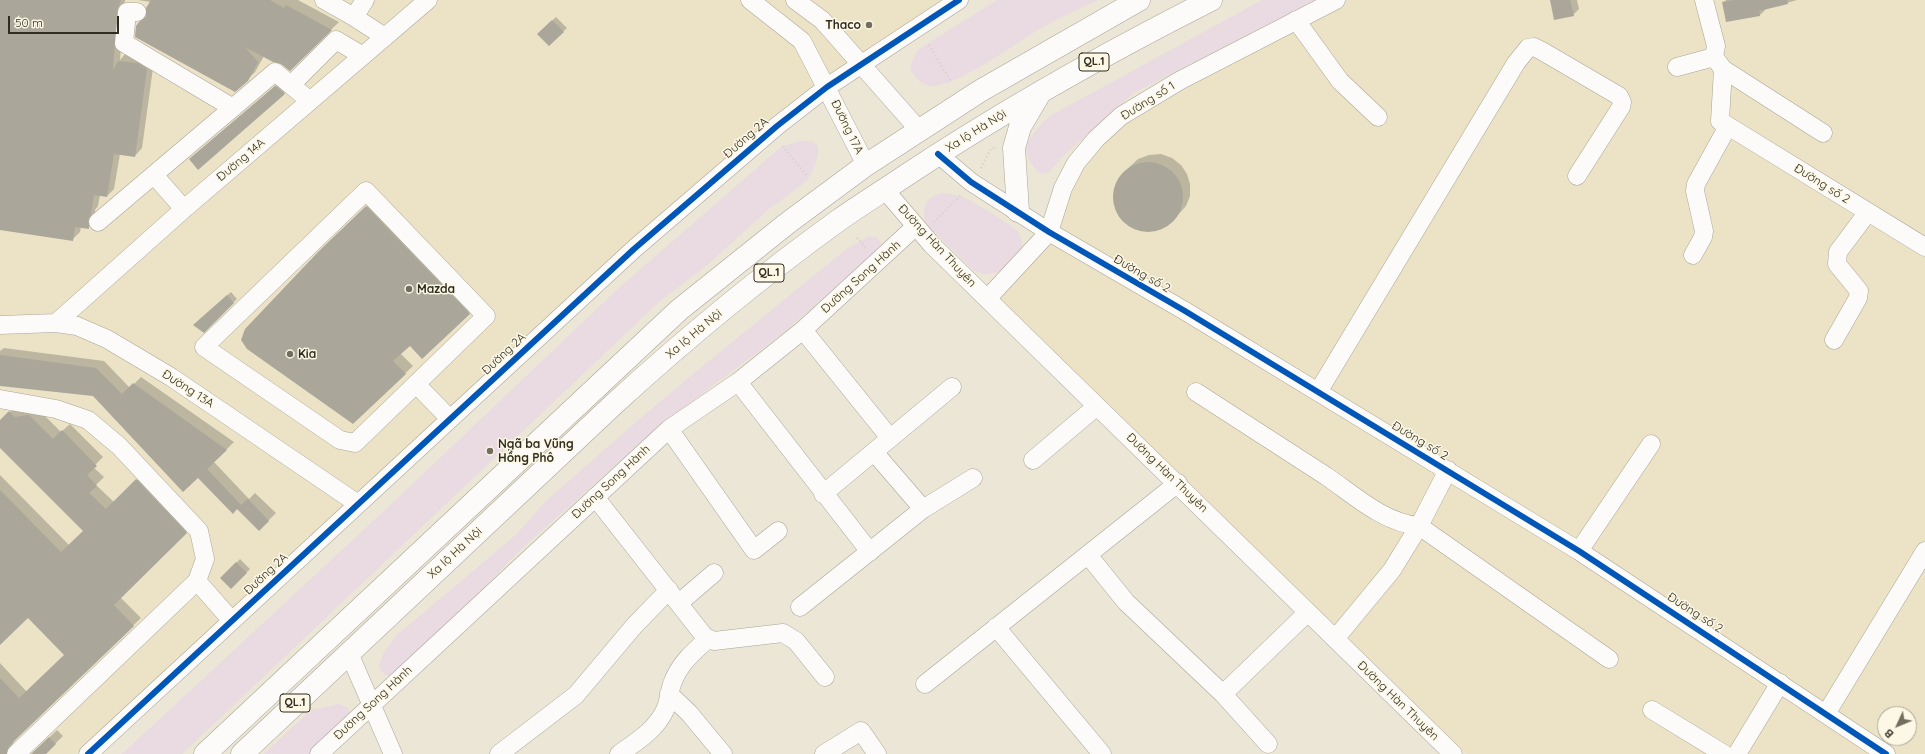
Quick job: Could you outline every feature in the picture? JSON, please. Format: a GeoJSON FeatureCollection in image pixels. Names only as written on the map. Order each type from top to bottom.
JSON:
{"type":"FeatureCollection","features":[{"type":"Feature","properties":{"kind":"highway","name":"Xa lộ Hà Nội"},"geometry":{"type":"LineString","coordinates":[[205,754],[680,310],[789,222],[866,165],[980,91],[1139,0]]}},
{"type":"Feature","properties":{"kind":"highway","name":"Xa lộ Hà Nội"},"geometry":{"type":"LineString","coordinates":[[242,754],[659,363],[741,294],[839,220],[938,154],[1040,92],[1140,36],[1211,0]]}},
{"type":"Feature","properties":{"kind":"highway"},"geometry":{"type":"LineString","coordinates":[[1018,212],[1014,148],[1020,127],[1040,92]]}},
{"type":"Feature","properties":{"kind":"highway"},"geometry":{"type":"LineString","coordinates":[[919,130],[938,154]]}},
{"type":"Feature","properties":{"kind":"highway"},"geometry":{"type":"LineString","coordinates":[[866,165],[885,190]]}},
{"type":"Feature","properties":{"kind":"street"},"geometry":{"type":"LineString","coordinates":[[324,0],[385,37]]}},
{"type":"Feature","properties":{"kind":"street"},"geometry":{"type":"LineString","coordinates":[[354,17],[365,0]]}},
{"type":"Feature","properties":{"kind":"street","name":"Đường 14A"},"geometry":{"type":"LineString","coordinates":[[56,324],[184,209],[428,0]]}},
{"type":"Feature","properties":{"kind":"street","name":"Đường 17A"},"geometry":{"type":"LineString","coordinates":[[750,0],[802,41],[866,165]]}},
{"type":"Feature","properties":{"kind":"street"},"geometry":{"type":"LineString","coordinates":[[795,0],[822,20],[919,130]]}},
{"type":"Feature","properties":{"kind":"street","name":"Đường 2A"},"geometry":{"type":"LineString","coordinates":[[88,754],[634,249],[777,126],[827,87],[959,0]]}},
{"type":"Feature","properties":{"kind":"street","name":"Đường số 1"},"geometry":{"type":"LineString","coordinates":[[988,300],[1049,232],[1063,188],[1076,163],[1096,139],[1121,116],[1179,81],[1336,0]]}},
{"type":"Feature","properties":{"kind":"street"},"geometry":{"type":"LineString","coordinates":[[1692,255],[1703,236],[1704,231],[1695,191],[1696,184],[1724,124],[1719,63],[1704,0]]}},
{"type":"Feature","properties":{"kind":"street"},"geometry":{"type":"LineString","coordinates":[[137,12],[127,12],[124,43],[233,108]]}},
{"type":"Feature","properties":{"kind":"street"},"geometry":{"type":"LineString","coordinates":[[1296,20],[1340,81],[1378,117]]}},
{"type":"Feature","properties":{"kind":"street"},"geometry":{"type":"LineString","coordinates":[[290,85],[336,40],[363,56]]}},
{"type":"Feature","properties":{"kind":"street"},"geometry":{"type":"LineString","coordinates":[[1318,392],[1512,69],[1528,48],[1534,47],[1542,51],[1619,96],[1622,102],[1621,107],[1578,176]]}},
{"type":"Feature","properties":{"kind":"street"},"geometry":{"type":"LineString","coordinates":[[1677,67],[1719,63],[1823,133]]}},
{"type":"Feature","properties":{"kind":"street"},"geometry":{"type":"LineString","coordinates":[[98,222],[275,72],[310,101]]}},
{"type":"Feature","properties":{"kind":"street","name":"Đường số 2"},"geometry":{"type":"LineString","coordinates":[[1724,124],[1925,247]]}},
{"type":"Feature","properties":{"kind":"street","name":"Đường số 2"},"geometry":{"type":"LineString","coordinates":[[938,154],[970,182],[1049,232],[1185,311],[1579,550],[1886,754]]}},
{"type":"Feature","properties":{"kind":"street"},"geometry":{"type":"LineString","coordinates":[[154,175],[184,209]]}},
{"type":"Feature","properties":{"kind":"street","name":"Đường Hàn Thuyên"},"geometry":{"type":"LineString","coordinates":[[885,190],[924,226],[988,300],[1178,483],[1451,753]]}},
{"type":"Feature","properties":{"kind":"street"},"geometry":{"type":"LineString","coordinates":[[366,191],[486,316],[416,384],[355,443],[340,440],[204,347],[366,191]]}},
{"type":"Feature","properties":{"kind":"street"},"geometry":{"type":"LineString","coordinates":[[1834,340],[1858,298],[1859,291],[1837,264],[1836,259],[1838,252],[1868,212]]}},
{"type":"Feature","properties":{"kind":"street","name":"Đường Song Hành"},"geometry":{"type":"LineString","coordinates":[[319,754],[669,428],[738,382],[803,330],[924,226]]}},
{"type":"Feature","properties":{"kind":"street","name":"Đường 13A"},"geometry":{"type":"LineString","coordinates":[[0,325],[56,324],[77,326],[107,339],[171,377],[358,504]]}},
{"type":"Feature","properties":{"kind":"street"},"geometry":{"type":"LineString","coordinates":[[803,330],[890,438]]}},
{"type":"Feature","properties":{"kind":"street"},"geometry":{"type":"LineString","coordinates":[[738,382],[823,494],[870,552]]}},
{"type":"Feature","properties":{"kind":"street"},"geometry":{"type":"LineString","coordinates":[[416,384],[450,419]]}},
{"type":"Feature","properties":{"kind":"street"},"geometry":{"type":"LineString","coordinates":[[823,494],[952,387]]}},
{"type":"Feature","properties":{"kind":"street"},"geometry":{"type":"LineString","coordinates":[[1196,392],[1360,500],[1394,520],[1407,525],[1418,526],[1609,659]]}},
{"type":"Feature","properties":{"kind":"street"},"geometry":{"type":"LineString","coordinates":[[0,399],[56,409],[88,420],[119,446],[199,532],[205,558],[197,581],[16,754]]}},
{"type":"Feature","properties":{"kind":"street"},"geometry":{"type":"LineString","coordinates":[[1033,460],[1097,406]]}},
{"type":"Feature","properties":{"kind":"street"},"geometry":{"type":"LineString","coordinates":[[669,428],[754,550],[778,531]]}},
{"type":"Feature","properties":{"kind":"street"},"geometry":{"type":"LineString","coordinates":[[1579,550],[1651,444]]}},
{"type":"Feature","properties":{"kind":"street"},"geometry":{"type":"LineString","coordinates":[[874,452],[923,509]]}},
{"type":"Feature","properties":{"kind":"street"},"geometry":{"type":"LineString","coordinates":[[1335,639],[1392,570],[1448,470]]}},
{"type":"Feature","properties":{"kind":"street"},"geometry":{"type":"LineString","coordinates":[[800,607],[923,509],[973,478]]}},
{"type":"Feature","properties":{"kind":"street"},"geometry":{"type":"LineString","coordinates":[[925,684],[1178,483]]}},
{"type":"Feature","properties":{"kind":"street"},"geometry":{"type":"LineString","coordinates":[[594,497],[674,596],[702,634],[708,639],[714,641],[783,633],[796,641],[825,677]]}},
{"type":"Feature","properties":{"kind":"street"},"geometry":{"type":"LineString","coordinates":[[1826,714],[1925,551]]}},
{"type":"Feature","properties":{"kind":"street"},"geometry":{"type":"LineString","coordinates":[[1088,554],[1126,602],[1222,694],[1268,744]]}},
{"type":"Feature","properties":{"kind":"street"},"geometry":{"type":"LineString","coordinates":[[499,754],[576,695],[634,626],[674,596],[714,573]]}},
{"type":"Feature","properties":{"kind":"street"},"geometry":{"type":"LineString","coordinates":[[197,581],[232,620]]}},
{"type":"Feature","properties":{"kind":"street"},"geometry":{"type":"LineString","coordinates":[[1222,694],[1308,612]]}},
{"type":"Feature","properties":{"kind":"street"},"geometry":{"type":"LineString","coordinates":[[996,627],[1102,754]]}},
{"type":"Feature","properties":{"kind":"street"},"geometry":{"type":"LineString","coordinates":[[619,754],[645,736],[657,722],[665,711],[672,682],[682,663],[708,639]]}},
{"type":"Feature","properties":{"kind":"street"},"geometry":{"type":"LineString","coordinates":[[348,653],[393,754]]}},
{"type":"Feature","properties":{"kind":"street"},"geometry":{"type":"LineString","coordinates":[[1737,754],[1780,683]]}},
{"type":"Feature","properties":{"kind":"street"},"geometry":{"type":"LineString","coordinates":[[670,694],[689,713],[723,754]]}},
{"type":"Feature","properties":{"kind":"street"},"geometry":{"type":"LineString","coordinates":[[1652,710],[1724,754]]}},
{"type":"Feature","properties":{"kind":"street"},"geometry":{"type":"LineString","coordinates":[[824,754],[861,731],[877,754]]}},
{"type":"Feature","properties":{"kind":"path"},"geometry":{"type":"LineString","coordinates":[[929,45],[950,80]]}},
{"type":"Feature","properties":{"kind":"path"},"geometry":{"type":"LineString","coordinates":[[783,146],[807,176]]}},
{"type":"Feature","properties":{"kind":"path"},"geometry":{"type":"LineString","coordinates":[[981,168],[991,148]]}},
{"type":"Feature","properties":{"kind":"path"},"geometry":{"type":"LineString","coordinates":[[924,226],[963,193]]}},
{"type":"Feature","properties":{"kind":"path"},"geometry":{"type":"LineString","coordinates":[[857,238],[867,250]]}},
{"type":"Feature","properties":{"kind":"shaded area"},"geometry":{"type":"Polygon","coordinates":[[[0,0],[942,0],[833,72],[771,119],[632,239],[76,754],[0,754],[0,0]]]}},
{"type":"Feature","properties":{"kind":"shaded area"},"geometry":{"type":"Polygon","coordinates":[[[997,0],[1098,0],[1049,23],[988,62],[944,84],[933,86],[925,85],[914,75],[910,69],[913,59],[919,49],[997,0]]]}},
{"type":"Feature","properties":{"kind":"shaded area"},"geometry":{"type":"Polygon","coordinates":[[[1262,0],[1320,0],[1135,92],[1061,158],[1049,172],[1041,174],[1033,165],[1026,150],[1028,144],[1036,130],[1050,116],[1262,0]]]}},
{"type":"Feature","properties":{"kind":"shaded area"},"geometry":{"type":"Polygon","coordinates":[[[1348,0],[1925,0],[1925,754],[1466,754],[997,297],[1081,165],[1124,120],[1296,26],[1348,0]]]}},
{"type":"Feature","properties":{"kind":"shaded area"},"geometry":{"type":"Polygon","coordinates":[[[800,141],[811,141],[818,146],[818,155],[807,181],[769,209],[707,265],[660,301],[182,754],[122,754],[383,512],[620,287],[781,147],[800,141]]]}},
{"type":"Feature","properties":{"kind":"shaded area"},"geometry":{"type":"Polygon","coordinates":[[[942,193],[965,198],[990,212],[1017,231],[1020,235],[1022,249],[1012,264],[995,273],[980,273],[972,269],[926,224],[924,212],[926,204],[931,198],[942,193]]]}},
{"type":"Feature","properties":{"kind":"shaded area"},"geometry":{"type":"Polygon","coordinates":[[[868,237],[876,237],[881,243],[875,252],[787,330],[663,423],[520,550],[463,610],[389,676],[383,673],[379,666],[384,652],[397,635],[517,534],[545,502],[636,422],[848,248],[868,237]]]}},
{"type":"Feature","properties":{"kind":"shaded area"},"geometry":{"type":"Polygon","coordinates":[[[339,704],[348,708],[351,718],[316,754],[264,754],[311,710],[339,704]]]}},
{"type":"Feature","properties":{"kind":"building"},"geometry":{"type":"Polygon","coordinates":[[[0,0],[121,0],[117,11],[113,70],[118,61],[138,63],[147,69],[135,157],[114,154],[107,197],[94,195],[91,214],[88,219],[89,229],[75,227],[73,241],[0,230],[0,0]]]}},
{"type":"Feature","properties":{"kind":"building"},"geometry":{"type":"Polygon","coordinates":[[[151,0],[270,0],[284,8],[286,5],[332,30],[290,71],[281,64],[273,62],[245,47],[258,62],[248,81],[235,92],[135,37],[136,26],[146,17],[146,8],[151,0]]]}},
{"type":"Feature","properties":{"kind":"building"},"geometry":{"type":"Polygon","coordinates":[[[1550,0],[1570,0],[1574,16],[1554,20],[1550,0]]]}},
{"type":"Feature","properties":{"kind":"building"},"geometry":{"type":"Polygon","coordinates":[[[1734,0],[1787,0],[1788,4],[1759,11],[1760,16],[1726,22],[1722,2],[1734,0]]]}},
{"type":"Feature","properties":{"kind":"building"},"geometry":{"type":"Polygon","coordinates":[[[552,20],[564,32],[549,46],[537,34],[552,20]]]}},
{"type":"Feature","properties":{"kind":"building"},"geometry":{"type":"Polygon","coordinates":[[[275,86],[285,94],[198,170],[189,159],[275,86]]]}},
{"type":"Feature","properties":{"kind":"building"},"geometry":{"type":"Polygon","coordinates":[[[1148,162],[1161,165],[1173,172],[1180,184],[1183,197],[1180,210],[1173,222],[1161,229],[1148,232],[1135,229],[1123,222],[1116,210],[1113,197],[1116,184],[1123,172],[1135,165],[1148,162]]]}},
{"type":"Feature","properties":{"kind":"building"},"geometry":{"type":"Polygon","coordinates":[[[366,206],[470,314],[422,359],[410,346],[393,361],[406,374],[353,424],[247,349],[241,340],[245,329],[319,251],[366,206]]]}},
{"type":"Feature","properties":{"kind":"building"},"geometry":{"type":"Polygon","coordinates":[[[227,295],[234,303],[204,333],[193,325],[227,295]]]}},
{"type":"Feature","properties":{"kind":"building"},"geometry":{"type":"Polygon","coordinates":[[[0,355],[96,368],[122,394],[133,383],[227,450],[207,469],[241,505],[248,499],[269,521],[259,531],[237,509],[233,514],[198,478],[183,492],[93,396],[0,386],[0,355]]]}},
{"type":"Feature","properties":{"kind":"building"},"geometry":{"type":"Polygon","coordinates":[[[9,411],[14,417],[29,415],[53,439],[62,430],[97,466],[87,475],[97,486],[89,493],[106,509],[136,479],[187,533],[114,605],[134,626],[9,746],[6,754],[0,754],[0,678],[19,698],[64,655],[28,618],[0,645],[0,490],[61,552],[83,531],[0,448],[0,420],[9,411]]]}},
{"type":"Feature","properties":{"kind":"building"},"geometry":{"type":"Polygon","coordinates":[[[236,562],[247,573],[231,589],[220,578],[236,562]]]}},
{"type":"Feature","properties":{"kind":"building"},"geometry":{"type":"Polygon","coordinates":[[[49,737],[56,744],[46,754],[31,754],[49,737]]]}},
{"type":"Feature","properties":{"kind":"cycle path"},"geometry":{"type":"LineString","coordinates":[[88,754],[634,249],[777,126],[827,87],[959,0]]}},
{"type":"Feature","properties":{"kind":"cycle path"},"geometry":{"type":"LineString","coordinates":[[938,154],[971,182],[1049,232],[1185,311],[1579,551],[1886,754]]}},
{"type":"Feature","properties":{"kind":"place","name":"Thaco"},"geometry":{"type":"Point","coordinates":[869,25]}},
{"type":"Feature","properties":{"kind":"place","name":"Mazda"},"geometry":{"type":"Point","coordinates":[409,289]}},
{"type":"Feature","properties":{"kind":"place","name":"Kia"},"geometry":{"type":"Point","coordinates":[290,354]}},
{"type":"Feature","properties":{"kind":"place","name":"Ngã ba Vũng Hồng Phô"},"geometry":{"type":"Point","coordinates":[490,451]}}]}
